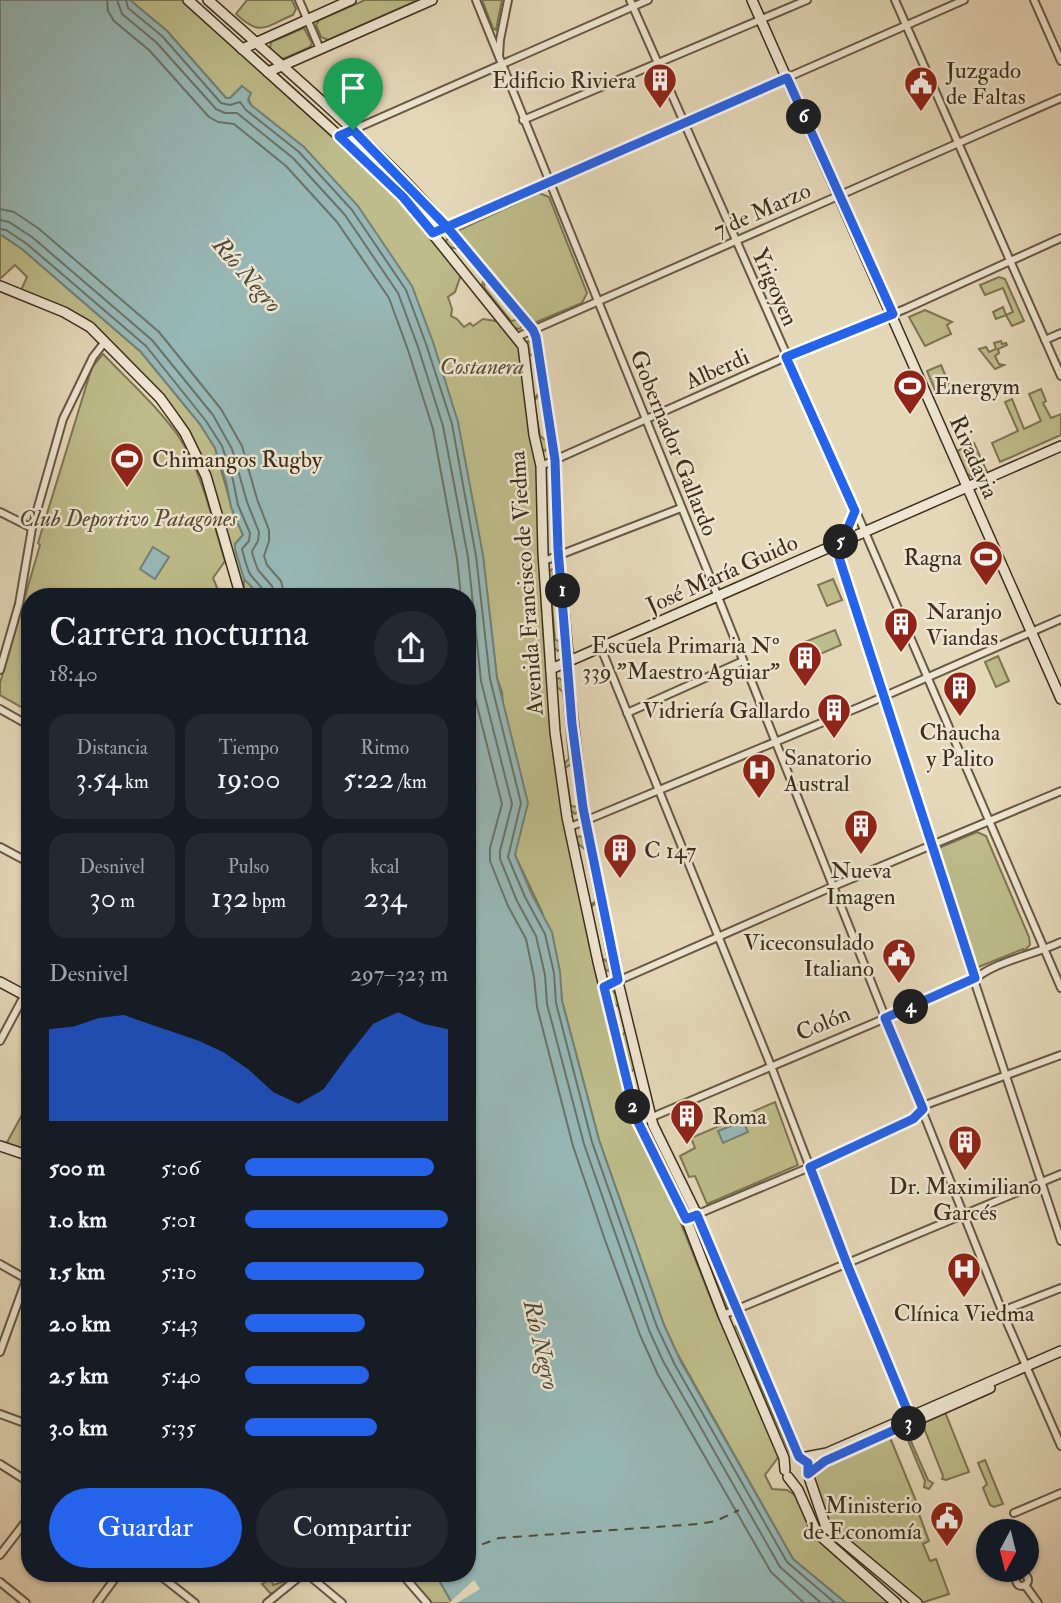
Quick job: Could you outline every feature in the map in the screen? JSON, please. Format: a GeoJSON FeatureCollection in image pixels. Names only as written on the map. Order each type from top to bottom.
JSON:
{"type":"FeatureCollection","features":[{"type":"Feature","properties":{"kind":"main road","name":"Avenida Francisco de Viedma"},"geometry":{"type":"LineString","coordinates":[[188,0],[403,197],[523,346],[534,435],[541,466],[555,732],[570,827],[604,987],[638,1123],[686,1219],[723,1315],[785,1458],[787,1474],[798,1490],[817,1533],[896,1603]]}},
{"type":"Feature","properties":{"kind":"main road","name":"Avenida Francisco de Viedma"},"geometry":{"type":"LineString","coordinates":[[208,0],[353,130],[447,227],[536,337],[555,460],[559,556],[572,724],[585,821],[618,980],[651,1118],[697,1215],[800,1457]]}},
{"type":"Feature","properties":{"kind":"main road"},"geometry":{"type":"LineString","coordinates":[[242,49],[351,0]]}},
{"type":"Feature","properties":{"kind":"main road"},"geometry":{"type":"LineString","coordinates":[[268,72],[432,0]]}},
{"type":"Feature","properties":{"kind":"main road","name":"Rivadavia"},"geometry":{"type":"LineString","coordinates":[[752,0],[1061,699]]}},
{"type":"Feature","properties":{"kind":"main road"},"geometry":{"type":"LineString","coordinates":[[0,286],[80,320],[160,398],[185,433],[206,476],[238,588]]}},
{"type":"Feature","properties":{"kind":"main road","name":"José María Guido"},"geometry":{"type":"LineString","coordinates":[[551,669],[1061,446]]}},
{"type":"Feature","properties":{"kind":"main road"},"geometry":{"type":"LineString","coordinates":[[0,982],[21,994]]}},
{"type":"Feature","properties":{"kind":"main road"},"geometry":{"type":"LineString","coordinates":[[0,1146],[21,1153]]}},
{"type":"Feature","properties":{"kind":"main road"},"geometry":{"type":"LineString","coordinates":[[1028,1369],[1061,1351]]}},
{"type":"Feature","properties":{"kind":"main road"},"geometry":{"type":"LineString","coordinates":[[911,1419],[825,1461],[798,1481],[787,1474],[789,1460],[827,1453],[1061,1357]]}},
{"type":"Feature","properties":{"kind":"main road"},"geometry":{"type":"LineString","coordinates":[[800,1457],[808,1463],[808,1474],[826,1527],[917,1603]]}},
{"type":"Feature","properties":{"kind":"street"},"geometry":{"type":"LineString","coordinates":[[299,0],[320,49]]}},
{"type":"Feature","properties":{"kind":"street","name":"Gobernador Gallardo"},"geometry":{"type":"LineString","coordinates":[[476,0],[500,65],[718,597],[1002,1311],[1061,1446]]}},
{"type":"Feature","properties":{"kind":"street"},"geometry":{"type":"LineString","coordinates":[[500,65],[499,46],[508,0]]}},
{"type":"Feature","properties":{"kind":"street"},"geometry":{"type":"LineString","coordinates":[[339,136],[500,65],[631,3],[648,0]]}},
{"type":"Feature","properties":{"kind":"street"},"geometry":{"type":"LineString","coordinates":[[523,120],[807,0]]}},
{"type":"Feature","properties":{"kind":"street"},"geometry":{"type":"LineString","coordinates":[[895,0],[1061,376]]}},
{"type":"Feature","properties":{"kind":"street"},"geometry":{"type":"LineString","coordinates":[[433,233],[964,0]]}},
{"type":"Feature","properties":{"kind":"street"},"geometry":{"type":"LineString","coordinates":[[1034,0],[1061,61]]}},
{"type":"Feature","properties":{"kind":"street","name":"Yrigoyen"},"geometry":{"type":"LineString","coordinates":[[631,3],[865,532],[1061,988]]}},
{"type":"Feature","properties":{"kind":"street","name":"7 de Marzo"},"geometry":{"type":"LineString","coordinates":[[517,337],[1061,98]]}},
{"type":"Feature","properties":{"kind":"street","name":"Alberdi"},"geometry":{"type":"LineString","coordinates":[[541,466],[786,357],[893,314],[1061,237]]}},
{"type":"Feature","properties":{"kind":"street"},"geometry":{"type":"LineString","coordinates":[[1045,340],[1061,333]]}},
{"type":"Feature","properties":{"kind":"street"},"geometry":{"type":"LineString","coordinates":[[22,588],[32,528],[64,419],[84,374],[104,343]]}},
{"type":"Feature","properties":{"kind":"street"},"geometry":{"type":"LineString","coordinates":[[544,561],[681,508]]}},
{"type":"Feature","properties":{"kind":"street"},"geometry":{"type":"LineString","coordinates":[[855,511],[838,543],[883,696],[1061,1241]]}},
{"type":"Feature","properties":{"kind":"street"},"geometry":{"type":"LineString","coordinates":[[0,512],[32,528]]}},
{"type":"Feature","properties":{"kind":"street"},"geometry":{"type":"LineString","coordinates":[[0,670],[21,592]]}},
{"type":"Feature","properties":{"kind":"street"},"geometry":{"type":"LineString","coordinates":[[570,827],[1061,619]]}},
{"type":"Feature","properties":{"kind":"street"},"geometry":{"type":"LineString","coordinates":[[601,648],[911,1419]]}},
{"type":"Feature","properties":{"kind":"street"},"geometry":{"type":"LineString","coordinates":[[627,713],[743,661]]}},
{"type":"Feature","properties":{"kind":"street"},"geometry":{"type":"LineString","coordinates":[[0,709],[21,721]]}},
{"type":"Feature","properties":{"kind":"street"},"geometry":{"type":"LineString","coordinates":[[604,987],[1061,791]]}},
{"type":"Feature","properties":{"kind":"street"},"geometry":{"type":"LineString","coordinates":[[0,847],[21,858]]}},
{"type":"Feature","properties":{"kind":"street","name":"Colón"},"geometry":{"type":"LineString","coordinates":[[638,1123],[885,1018],[1022,956],[1061,942]]}},
{"type":"Feature","properties":{"kind":"street"},"geometry":{"type":"LineString","coordinates":[[0,1041],[21,1007]]}},
{"type":"Feature","properties":{"kind":"street"},"geometry":{"type":"LineString","coordinates":[[686,1219],[810,1167],[913,1119],[928,1104],[1061,1055]]}},
{"type":"Feature","properties":{"kind":"street"},"geometry":{"type":"LineString","coordinates":[[723,1315],[1061,1174]]}},
{"type":"Feature","properties":{"kind":"street"},"geometry":{"type":"LineString","coordinates":[[0,1264],[21,1276]]}},
{"type":"Feature","properties":{"kind":"street"},"geometry":{"type":"LineString","coordinates":[[1002,1311],[1061,1289]]}},
{"type":"Feature","properties":{"kind":"street"},"geometry":{"type":"LineString","coordinates":[[0,1352],[21,1298]]}},
{"type":"Feature","properties":{"kind":"street"},"geometry":{"type":"LineString","coordinates":[[0,1414],[21,1422]]}},
{"type":"Feature","properties":{"kind":"street"},"geometry":{"type":"LineString","coordinates":[[0,1464],[21,1477]]}},
{"type":"Feature","properties":{"kind":"street"},"geometry":{"type":"LineString","coordinates":[[1014,1513],[1061,1493]]}},
{"type":"Feature","properties":{"kind":"street"},"geometry":{"type":"LineString","coordinates":[[0,1555],[21,1528]]}},
{"type":"Feature","properties":{"kind":"street"},"geometry":{"type":"LineString","coordinates":[[0,1582],[26,1603]]}},
{"type":"Feature","properties":{"kind":"street"},"geometry":{"type":"LineString","coordinates":[[97,1603],[112,1582]]}},
{"type":"Feature","properties":{"kind":"street"},"geometry":{"type":"LineString","coordinates":[[168,1582],[195,1603]]}},
{"type":"Feature","properties":{"kind":"street"},"geometry":{"type":"LineString","coordinates":[[267,1603],[294,1582]]}},
{"type":"Feature","properties":{"kind":"street"},"geometry":{"type":"LineString","coordinates":[[316,1582],[342,1603]]}},
{"type":"Feature","properties":{"kind":"street"},"geometry":{"type":"LineString","coordinates":[[409,1582],[427,1603]]}},
{"type":"Feature","properties":{"kind":"street"},"geometry":{"type":"LineString","coordinates":[[1025,1585],[1038,1603]]}},
{"type":"Feature","properties":{"kind":"green space","name":"Costanera"},"geometry":{"type":"Polygon","coordinates":[[[130,0],[184,0],[401,200],[462,272],[455,292],[448,297],[451,316],[464,327],[470,323],[473,326],[483,319],[502,322],[520,346],[537,467],[552,732],[600,988],[630,1116],[678,1216],[717,1314],[779,1454],[765,1475],[772,1489],[787,1490],[796,1496],[812,1532],[891,1603],[846,1603],[793,1559],[677,1353],[664,1325],[599,1140],[562,1001],[559,967],[542,912],[515,855],[502,692],[497,678],[487,593],[242,86],[230,98],[226,98],[167,31],[130,0]]]}},
{"type":"Feature","properties":{"kind":"green space"},"geometry":{"type":"Polygon","coordinates":[[[247,0],[292,0],[296,9],[293,15],[269,26],[257,28],[236,14],[247,0]]]}},
{"type":"Feature","properties":{"kind":"green space"},"geometry":{"type":"Polygon","coordinates":[[[365,0],[418,0],[328,40],[321,37],[316,25],[319,20],[365,0]]]}},
{"type":"Feature","properties":{"kind":"green space"},"geometry":{"type":"Polygon","coordinates":[[[482,0],[502,0],[496,30],[493,28],[482,0]]]}},
{"type":"Feature","properties":{"kind":"green space"},"geometry":{"type":"Polygon","coordinates":[[[304,28],[312,43],[310,47],[283,59],[270,49],[271,42],[304,28]]]}},
{"type":"Feature","properties":{"kind":"green space"},"geometry":{"type":"Polygon","coordinates":[[[539,193],[549,197],[587,293],[582,303],[534,323],[455,232],[539,193]]]}},
{"type":"Feature","properties":{"kind":"green space"},"geometry":{"type":"Polygon","coordinates":[[[0,234],[22,249],[141,352],[200,424],[215,448],[233,512],[243,535],[235,544],[257,588],[241,588],[209,473],[163,396],[91,322],[66,308],[21,290],[27,277],[15,265],[0,279],[0,234]]]}},
{"type":"Feature","properties":{"kind":"green space"},"geometry":{"type":"Polygon","coordinates":[[[447,239],[453,239],[486,280],[484,287],[511,321],[520,319],[524,323],[520,329],[514,328],[481,287],[484,280],[459,249],[445,244],[447,239]]]}},
{"type":"Feature","properties":{"kind":"green space"},"geometry":{"type":"Polygon","coordinates":[[[999,277],[1005,279],[1024,321],[1012,326],[1006,315],[1013,312],[1003,288],[985,295],[980,285],[999,277]]]}},
{"type":"Feature","properties":{"kind":"green space"},"geometry":{"type":"Polygon","coordinates":[[[1003,307],[1006,315],[996,319],[993,312],[1003,307]]]}},
{"type":"Feature","properties":{"kind":"green space"},"geometry":{"type":"Polygon","coordinates":[[[925,310],[952,322],[947,325],[951,334],[925,346],[909,317],[925,310]]]}},
{"type":"Feature","properties":{"kind":"green space"},"geometry":{"type":"Polygon","coordinates":[[[528,341],[534,345],[540,394],[534,401],[540,436],[549,446],[545,451],[539,447],[532,401],[539,393],[534,357],[527,352],[528,341]]]}},
{"type":"Feature","properties":{"kind":"green space"},"geometry":{"type":"Polygon","coordinates":[[[1001,341],[1007,345],[998,349],[999,353],[995,356],[999,364],[1004,365],[995,369],[979,349],[986,347],[989,352],[996,349],[994,343],[1001,341]]]}},
{"type":"Feature","properties":{"kind":"green space","name":"Club Deportivo Patagones"},"geometry":{"type":"Polygon","coordinates":[[[103,354],[169,423],[186,448],[206,496],[225,561],[213,578],[217,588],[28,588],[40,545],[38,543],[92,367],[103,354]]]}},
{"type":"Feature","properties":{"kind":"green space"},"geometry":{"type":"Polygon","coordinates":[[[941,365],[951,389],[937,395],[927,371],[941,365]]]}},
{"type":"Feature","properties":{"kind":"green space"},"geometry":{"type":"Polygon","coordinates":[[[1041,389],[1046,401],[1043,403],[1051,418],[1061,414],[1061,435],[1000,462],[992,443],[1018,431],[1005,402],[1012,399],[1024,429],[1041,421],[1029,394],[1041,389]]]}},
{"type":"Feature","properties":{"kind":"green space"},"geometry":{"type":"Polygon","coordinates":[[[974,443],[987,472],[972,477],[966,473],[957,451],[974,443]]]}},
{"type":"Feature","properties":{"kind":"green space"},"geometry":{"type":"Polygon","coordinates":[[[552,569],[556,570],[559,585],[550,579],[555,640],[564,642],[564,647],[558,651],[553,647],[548,574],[552,569]]]}},
{"type":"Feature","properties":{"kind":"green space"},"geometry":{"type":"Polygon","coordinates":[[[833,579],[842,600],[827,606],[818,585],[833,579]]]}},
{"type":"Feature","properties":{"kind":"green space","name":"Club Deportivo Patagones"},"geometry":{"type":"Polygon","coordinates":[[[21,611],[21,707],[0,695],[0,683],[21,611]]]}},
{"type":"Feature","properties":{"kind":"green space"},"geometry":{"type":"Polygon","coordinates":[[[835,630],[841,645],[809,659],[802,643],[835,630]]]}},
{"type":"Feature","properties":{"kind":"green space"},"geometry":{"type":"Polygon","coordinates":[[[998,656],[1009,681],[996,687],[985,662],[998,656]]]}},
{"type":"Feature","properties":{"kind":"green space"},"geometry":{"type":"Polygon","coordinates":[[[556,679],[564,682],[573,763],[565,768],[571,806],[579,807],[575,814],[569,809],[563,764],[569,759],[563,692],[555,685],[556,679]]]}},
{"type":"Feature","properties":{"kind":"green space"},"geometry":{"type":"Polygon","coordinates":[[[977,832],[986,836],[1030,945],[1024,951],[1023,949],[976,968],[971,963],[936,852],[941,847],[977,832]]]}},
{"type":"Feature","properties":{"kind":"green space"},"geometry":{"type":"Polygon","coordinates":[[[577,837],[585,839],[597,902],[591,907],[602,958],[611,964],[608,971],[603,969],[589,906],[596,901],[586,850],[577,843],[577,837]]]}},
{"type":"Feature","properties":{"kind":"green space"},"geometry":{"type":"Polygon","coordinates":[[[612,991],[618,994],[635,1068],[630,1073],[637,1102],[645,1106],[642,1112],[637,1110],[619,1039],[625,1032],[619,1007],[610,1001],[612,991]]]}},
{"type":"Feature","properties":{"kind":"green space"},"geometry":{"type":"Polygon","coordinates":[[[775,1102],[798,1165],[707,1204],[695,1176],[689,1177],[680,1156],[695,1148],[691,1138],[775,1102]]]}},
{"type":"Feature","properties":{"kind":"green space"},"geometry":{"type":"Polygon","coordinates":[[[21,1117],[21,1152],[5,1146],[21,1117]]]}},
{"type":"Feature","properties":{"kind":"green space"},"geometry":{"type":"Polygon","coordinates":[[[650,1131],[689,1208],[689,1211],[648,1133],[650,1131]]]}},
{"type":"Feature","properties":{"kind":"green space"},"geometry":{"type":"Polygon","coordinates":[[[696,1230],[699,1231],[727,1307],[725,1306],[696,1230]]]}},
{"type":"Feature","properties":{"kind":"green space"},"geometry":{"type":"Polygon","coordinates":[[[736,1326],[790,1450],[790,1453],[734,1329],[736,1326]]]}},
{"type":"Feature","properties":{"kind":"green space"},"geometry":{"type":"Polygon","coordinates":[[[945,1412],[969,1472],[946,1480],[942,1479],[922,1423],[945,1412]]]}},
{"type":"Feature","properties":{"kind":"green space"},"geometry":{"type":"Polygon","coordinates":[[[906,1430],[928,1480],[933,1483],[929,1489],[924,1487],[925,1481],[904,1431],[906,1430]]]}},
{"type":"Feature","properties":{"kind":"green space"},"geometry":{"type":"Polygon","coordinates":[[[887,1437],[891,1440],[921,1513],[919,1514],[929,1541],[923,1544],[930,1561],[936,1559],[949,1594],[921,1603],[828,1524],[814,1481],[814,1474],[824,1464],[887,1437]]]}},
{"type":"Feature","properties":{"kind":"green space"},"geometry":{"type":"Polygon","coordinates":[[[985,1460],[1003,1504],[994,1507],[990,1505],[983,1488],[987,1484],[978,1463],[985,1460]]]}},
{"type":"Feature","properties":{"kind":"green space"},"geometry":{"type":"Polygon","coordinates":[[[272,1582],[273,1585],[287,1582],[275,1593],[270,1593],[262,1584],[272,1582]]]}},
{"type":"Feature","properties":{"kind":"green space"},"geometry":{"type":"Polygon","coordinates":[[[413,1582],[440,1582],[452,1603],[432,1603],[413,1582]]]}},
{"type":"Feature","properties":{"kind":"water","name":"Río Negro"},"geometry":{"type":"Polygon","coordinates":[[[0,0],[130,0],[167,31],[226,98],[230,98],[242,86],[251,93],[248,100],[251,105],[304,147],[358,206],[412,286],[458,422],[483,555],[497,678],[528,803],[515,855],[552,932],[560,972],[562,1001],[599,1140],[664,1325],[681,1362],[793,1559],[846,1603],[452,1603],[440,1582],[476,1582],[476,588],[252,588],[244,579],[235,549],[235,544],[243,535],[231,507],[226,481],[215,448],[200,424],[141,352],[22,249],[0,234],[0,0]]]}},
{"type":"Feature","properties":{"kind":"water"},"geometry":{"type":"Polygon","coordinates":[[[153,547],[169,557],[155,579],[140,569],[153,547]]]}},
{"type":"Feature","properties":{"kind":"water"},"geometry":{"type":"Polygon","coordinates":[[[743,1121],[748,1132],[723,1143],[718,1131],[743,1121]]]}},
{"type":"Feature","properties":{"kind":"pier"},"geometry":{"type":"Polygon","coordinates":[[[472,1582],[475,1582],[480,1589],[457,1603],[449,1603],[472,1582]]]}},
{"type":"Feature","properties":{"kind":"waterway"},"geometry":{"type":"LineString","coordinates":[[244,579],[244,588]]}},
{"type":"Feature","properties":{"kind":"ferry route"},"geometry":{"type":"LineString","coordinates":[[476,1547],[499,1538],[698,1524],[716,1521],[739,1510]]}},
{"type":"Feature","properties":{"kind":"place","name":"Edificio Riviera"},"geometry":{"type":"Point","coordinates":[660,110]}},
{"type":"Feature","properties":{"kind":"place","name":"Juzgado de Faltas"},"geometry":{"type":"Point","coordinates":[921,113]}},
{"type":"Feature","properties":{"kind":"place","name":"Energym"},"geometry":{"type":"Point","coordinates":[910,416]}},
{"type":"Feature","properties":{"kind":"place","name":"Chimangos Rugby"},"geometry":{"type":"Point","coordinates":[127,489]}},
{"type":"Feature","properties":{"kind":"place","name":"Ragna"},"geometry":{"type":"Point","coordinates":[986,587]}},
{"type":"Feature","properties":{"kind":"place","name":"Naranjo Viandas"},"geometry":{"type":"Point","coordinates":[901,654]}},
{"type":"Feature","properties":{"kind":"place","name":"Escuela Primaria Nº 339 \"Maestro Aguiar\""},"geometry":{"type":"Point","coordinates":[805,688]}},
{"type":"Feature","properties":{"kind":"place","name":"Chaucha y Palito"},"geometry":{"type":"Point","coordinates":[960,718]}},
{"type":"Feature","properties":{"kind":"place","name":"Vidriería Gallardo"},"geometry":{"type":"Point","coordinates":[834,740]}},
{"type":"Feature","properties":{"kind":"place","name":"Sanatorio Austral"},"geometry":{"type":"Point","coordinates":[759,800]}},
{"type":"Feature","properties":{"kind":"place","name":"Nueva Imagen"},"geometry":{"type":"Point","coordinates":[861,856]}},
{"type":"Feature","properties":{"kind":"place","name":"C 147"},"geometry":{"type":"Point","coordinates":[620,880]}},
{"type":"Feature","properties":{"kind":"place","name":"Viceconsulado Italiano"},"geometry":{"type":"Point","coordinates":[899,985]}},
{"type":"Feature","properties":{"kind":"place","name":"Roma"},"geometry":{"type":"Point","coordinates":[687,1146]}},
{"type":"Feature","properties":{"kind":"place","name":"Dr. Maximiliano Garcés"},"geometry":{"type":"Point","coordinates":[965,1172]}},
{"type":"Feature","properties":{"kind":"place","name":"Clínica Viedma"},"geometry":{"type":"Point","coordinates":[964,1299]}},
{"type":"Feature","properties":{"kind":"place","name":"Ministerio de Economía"},"geometry":{"type":"Point","coordinates":[947,1548]}},
{"type":"Feature","properties":{"kind":"route"},"geometry":{"type":"LineString","coordinates":[[353,130],[339,136],[403,197],[433,233],[447,227],[494,206],[549,183],[787,78],[877,284],[893,314],[786,357],[855,511],[842,542],[835,545],[975,978],[885,1018],[923,1109],[913,1119],[810,1167],[912,1422],[823,1462],[808,1474],[808,1463],[799,1457],[697,1215],[686,1219],[636,1118],[604,987],[618,980],[583,808],[572,724],[558,549],[555,460],[536,337],[447,227],[353,130]]}}]}
